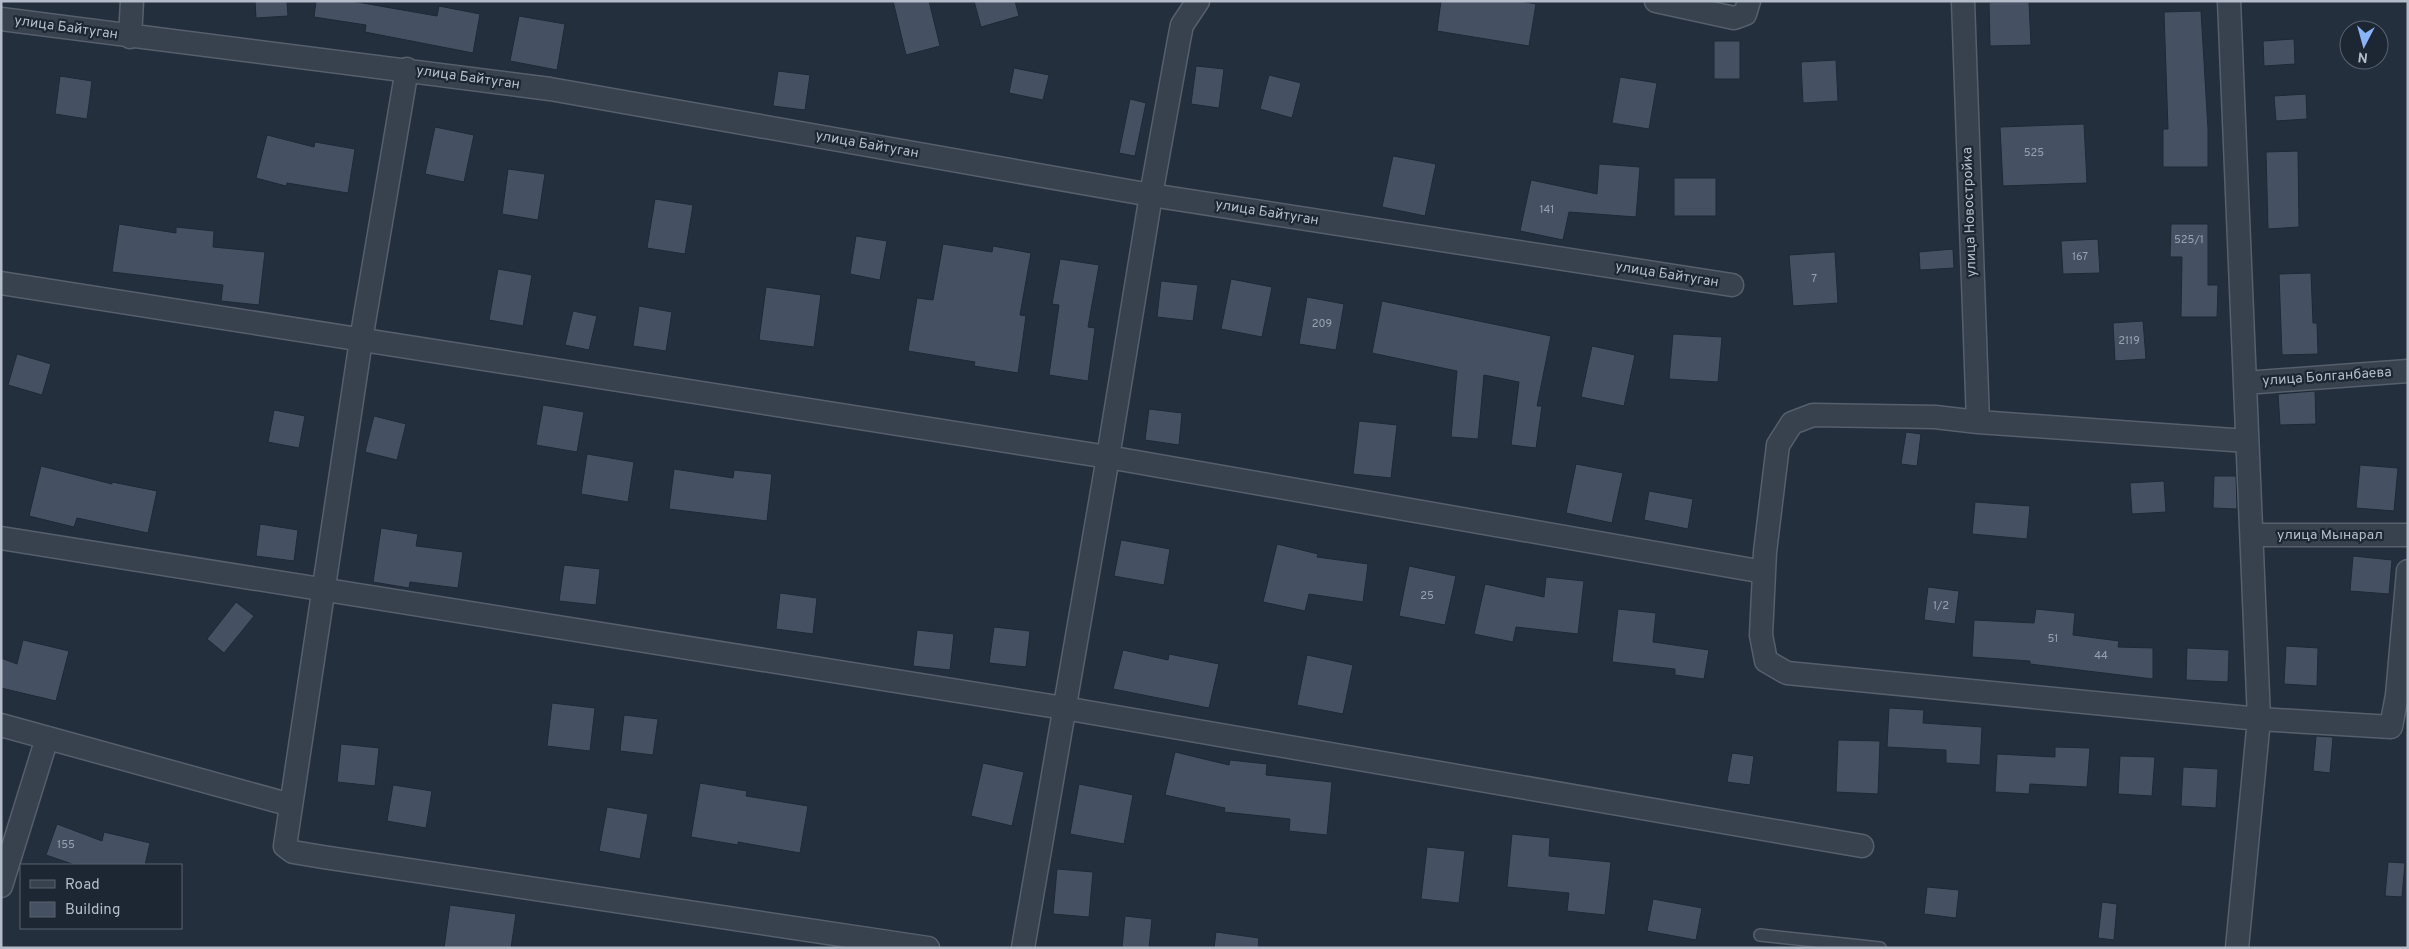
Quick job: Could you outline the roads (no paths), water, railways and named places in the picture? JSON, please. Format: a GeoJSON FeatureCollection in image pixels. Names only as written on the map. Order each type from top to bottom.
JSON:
{"type":"FeatureCollection","features":[{"type":"Feature","properties":{"kind":"street"},"geometry":{"type":"LineString","coordinates":[[130,36],[132,1]]}},
{"type":"Feature","properties":{"kind":"street"},"geometry":{"type":"LineString","coordinates":[[1023,948],[1108,457],[1151,195],[1182,25],[1198,1]]}},
{"type":"Feature","properties":{"kind":"street"},"geometry":{"type":"LineString","coordinates":[[1656,1],[1734,18],[1745,14],[1749,1]]}},
{"type":"Feature","properties":{"kind":"street","name":"улица Новостройка"},"geometry":{"type":"LineString","coordinates":[[1962,1],[1978,422]]}},
{"type":"Feature","properties":{"kind":"street"},"geometry":{"type":"LineString","coordinates":[[2229,1],[2259,719],[2236,948]]}},
{"type":"Feature","properties":{"kind":"street","name":"улица Байтуган"},"geometry":{"type":"LineString","coordinates":[[1,19],[407,69],[550,89],[1151,195],[1732,285]]}},
{"type":"Feature","properties":{"kind":"street"},"geometry":{"type":"LineString","coordinates":[[407,69],[361,340],[285,846],[293,852],[928,948]]}},
{"type":"Feature","properties":{"kind":"street"},"geometry":{"type":"LineString","coordinates":[[1,283],[1108,457],[1764,572]]}},
{"type":"Feature","properties":{"kind":"street","name":"улица Болганбаева"},"geometry":{"type":"LineString","coordinates":[[2245,382],[2408,370]]}},
{"type":"Feature","properties":{"kind":"street"},"geometry":{"type":"LineString","coordinates":[[2247,441],[1978,422],[1935,417],[1813,415],[1792,423],[1778,446],[1764,572],[1761,635],[1766,660],[1788,673],[2259,719],[2391,727],[2397,695],[2408,571]]}},
{"type":"Feature","properties":{"kind":"street","name":"улица Мынарал"},"geometry":{"type":"LineString","coordinates":[[2252,535],[2408,535]]}},
{"type":"Feature","properties":{"kind":"street"},"geometry":{"type":"LineString","coordinates":[[1,538],[1064,708],[1862,846]]}},
{"type":"Feature","properties":{"kind":"street"},"geometry":{"type":"LineString","coordinates":[[1,726],[291,806]]}},
{"type":"Feature","properties":{"kind":"street"},"geometry":{"type":"LineString","coordinates":[[1,886],[47,738]]}},
{"type":"Feature","properties":{"kind":"lane"},"geometry":{"type":"LineString","coordinates":[[1760,935],[1880,948]]}}]}
